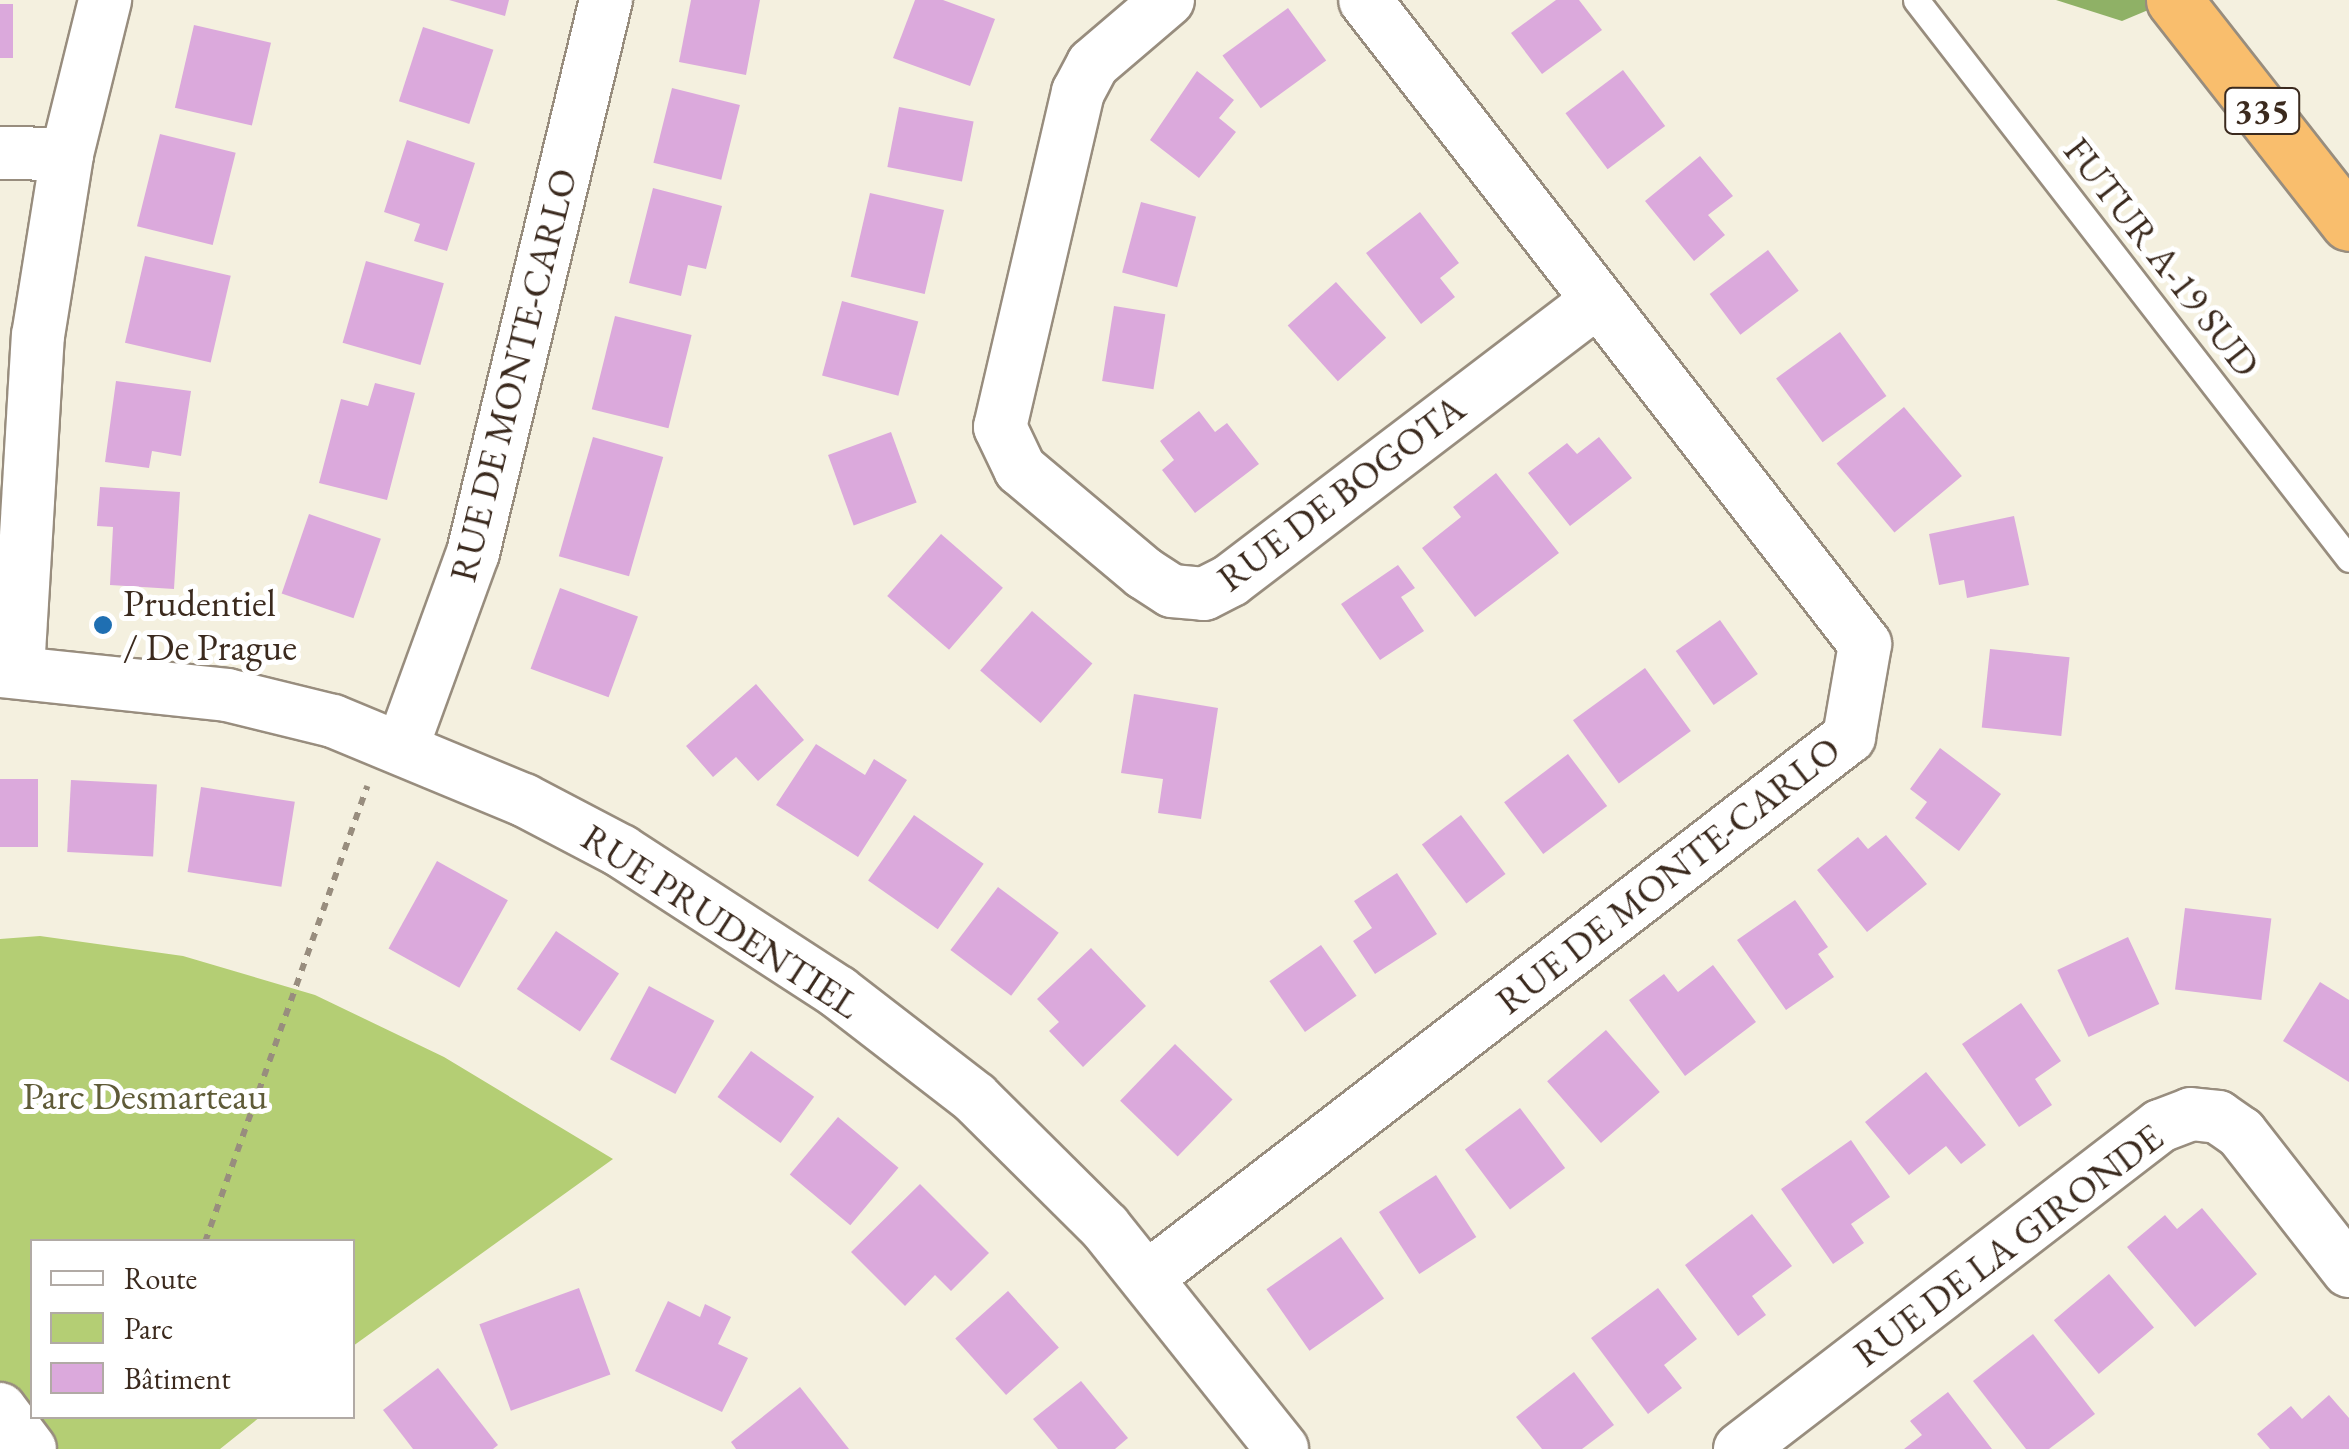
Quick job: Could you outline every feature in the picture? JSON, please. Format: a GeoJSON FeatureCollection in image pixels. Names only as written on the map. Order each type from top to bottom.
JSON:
{"type":"FeatureCollection","features":[{"type":"Feature","properties":{"kind":"highway","name":"335"},"geometry":{"type":"LineString","coordinates":[[2174,0],[2349,222]]}},
{"type":"Feature","properties":{"kind":"street"},"geometry":{"type":"LineString","coordinates":[[9,670],[38,336],[68,154],[105,0]]}},
{"type":"Feature","properties":{"kind":"street","name":"RUE DE MONTE-CARLO"},"geometry":{"type":"LineString","coordinates":[[394,741],[473,553],[606,0]]}},
{"type":"Feature","properties":{"kind":"street","name":"RUE DE BOGOTA"},"geometry":{"type":"LineString","coordinates":[[1168,0],[1093,64],[1078,92],[1000,427],[1020,469],[1144,573],[1172,591],[1204,594],[1231,580],[1596,301]]}},
{"type":"Feature","properties":{"kind":"street","name":"RUE DE MONTE-CARLO"},"geometry":{"type":"LineString","coordinates":[[1148,1278],[1849,737],[1866,644],[1365,0]]}},
{"type":"Feature","properties":{"kind":"street"},"geometry":{"type":"LineString","coordinates":[[0,153],[68,154]]}},
{"type":"Feature","properties":{"kind":"street","name":"RUE PRUDENTIEL"},"geometry":{"type":"LineString","coordinates":[[9,670],[227,695],[394,741],[621,851],[838,992],[975,1098],[1148,1278],[1282,1449]]}},
{"type":"Feature","properties":{"kind":"street","name":"RUE DE LA GIRONDE"},"geometry":{"type":"LineString","coordinates":[[1740,1449],[2160,1126],[2192,1114],[2218,1117],[2240,1133],[2349,1271]]}},
{"type":"Feature","properties":{"kind":"street"},"geometry":{"type":"LineString","coordinates":[[0,1409],[30,1449]]}},
{"type":"Feature","properties":{"kind":"lane","name":"FUTUR A-19 SUD"},"geometry":{"type":"LineString","coordinates":[[1916,0],[2349,559]]}},
{"type":"Feature","properties":{"kind":"path"},"geometry":{"type":"LineString","coordinates":[[206,1239],[394,741]]}},
{"type":"Feature","properties":{"kind":"green space"},"geometry":{"type":"Polygon","coordinates":[[[2056,0],[2172,0],[2122,21],[2056,0]]]}},
{"type":"Feature","properties":{"kind":"green space","name":"Parc Desmarteau"},"geometry":{"type":"Polygon","coordinates":[[[40,936],[183,956],[315,995],[444,1057],[613,1159],[355,1345],[355,1239],[30,1239],[30,1419],[258,1419],[220,1449],[50,1449],[0,1383],[0,939],[40,936]]]}},
{"type":"Feature","properties":{"kind":"building"},"geometry":{"type":"Polygon","coordinates":[[[449,0],[509,0],[505,16],[449,0]]]}},
{"type":"Feature","properties":{"kind":"building"},"geometry":{"type":"Polygon","coordinates":[[[691,0],[760,0],[746,75],[679,62],[691,0]]]}},
{"type":"Feature","properties":{"kind":"building"},"geometry":{"type":"Polygon","coordinates":[[[915,0],[943,0],[995,19],[970,86],[893,58],[915,0]]]}},
{"type":"Feature","properties":{"kind":"building"},"geometry":{"type":"Polygon","coordinates":[[[1556,0],[1579,0],[1602,30],[1542,74],[1511,33],[1556,0]]]}},
{"type":"Feature","properties":{"kind":"building"},"geometry":{"type":"Polygon","coordinates":[[[0,4],[13,4],[13,58],[0,58],[0,4]]]}},
{"type":"Feature","properties":{"kind":"building"},"geometry":{"type":"Polygon","coordinates":[[[1288,8],[1326,61],[1261,108],[1222,56],[1288,8]]]}},
{"type":"Feature","properties":{"kind":"building"},"geometry":{"type":"Polygon","coordinates":[[[194,25],[271,43],[252,126],[175,108],[194,25]]]}},
{"type":"Feature","properties":{"kind":"building"},"geometry":{"type":"Polygon","coordinates":[[[423,27],[493,50],[469,124],[399,101],[423,27]]]}},
{"type":"Feature","properties":{"kind":"building"},"geometry":{"type":"Polygon","coordinates":[[[1623,70],[1665,126],[1608,169],[1565,113],[1623,70]]]}},
{"type":"Feature","properties":{"kind":"building"},"geometry":{"type":"Polygon","coordinates":[[[1197,71],[1234,100],[1219,118],[1236,132],[1199,178],[1150,140],[1197,71]]]}},
{"type":"Feature","properties":{"kind":"building"},"geometry":{"type":"Polygon","coordinates":[[[672,88],[740,105],[721,180],[653,163],[672,88]]]}},
{"type":"Feature","properties":{"kind":"building"},"geometry":{"type":"Polygon","coordinates":[[[899,107],[974,122],[962,181],[887,167],[899,107]]]}},
{"type":"Feature","properties":{"kind":"building"},"geometry":{"type":"Polygon","coordinates":[[[160,134],[236,153],[213,245],[137,226],[160,134]]]}},
{"type":"Feature","properties":{"kind":"building"},"geometry":{"type":"Polygon","coordinates":[[[407,140],[475,163],[447,251],[414,241],[420,224],[384,212],[407,140]]]}},
{"type":"Feature","properties":{"kind":"building"},"geometry":{"type":"Polygon","coordinates":[[[1700,156],[1733,196],[1708,215],[1725,235],[1694,261],[1645,201],[1700,156]]]}},
{"type":"Feature","properties":{"kind":"building"},"geometry":{"type":"Polygon","coordinates":[[[653,188],[722,206],[706,269],[688,265],[681,296],[629,283],[653,188]]]}},
{"type":"Feature","properties":{"kind":"building"},"geometry":{"type":"Polygon","coordinates":[[[870,193],[944,210],[925,294],[851,277],[870,193]]]}},
{"type":"Feature","properties":{"kind":"building"},"geometry":{"type":"Polygon","coordinates":[[[1141,202],[1196,217],[1177,287],[1122,273],[1141,202]]]}},
{"type":"Feature","properties":{"kind":"building"},"geometry":{"type":"Polygon","coordinates":[[[1420,212],[1459,263],[1440,278],[1455,297],[1421,324],[1366,253],[1420,212]]]}},
{"type":"Feature","properties":{"kind":"building"},"geometry":{"type":"Polygon","coordinates":[[[1768,250],[1799,291],[1740,335],[1710,294],[1768,250]]]}},
{"type":"Feature","properties":{"kind":"building"},"geometry":{"type":"Polygon","coordinates":[[[145,256],[231,276],[211,363],[125,343],[145,256]]]}},
{"type":"Feature","properties":{"kind":"building"},"geometry":{"type":"Polygon","coordinates":[[[366,261],[444,283],[420,365],[343,343],[366,261]]]}},
{"type":"Feature","properties":{"kind":"building"},"geometry":{"type":"Polygon","coordinates":[[[1336,282],[1386,338],[1338,381],[1288,325],[1336,282]]]}},
{"type":"Feature","properties":{"kind":"building"},"geometry":{"type":"Polygon","coordinates":[[[842,301],[918,321],[898,396],[822,375],[842,301]]]}},
{"type":"Feature","properties":{"kind":"building"},"geometry":{"type":"Polygon","coordinates":[[[1114,306],[1165,314],[1153,389],[1102,381],[1114,306]]]}},
{"type":"Feature","properties":{"kind":"building"},"geometry":{"type":"Polygon","coordinates":[[[615,316],[692,335],[668,428],[592,409],[615,316]]]}},
{"type":"Feature","properties":{"kind":"building"},"geometry":{"type":"Polygon","coordinates":[[[1840,332],[1886,396],[1823,442],[1776,378],[1840,332]]]}},
{"type":"Feature","properties":{"kind":"building"},"geometry":{"type":"Polygon","coordinates":[[[116,381],[191,391],[181,456],[152,451],[149,468],[105,462],[116,381]]]}},
{"type":"Feature","properties":{"kind":"building"},"geometry":{"type":"Polygon","coordinates":[[[375,383],[415,393],[387,500],[319,483],[341,399],[368,406],[375,383]]]}},
{"type":"Feature","properties":{"kind":"building"},"geometry":{"type":"Polygon","coordinates":[[[1904,407],[1962,476],[1894,533],[1837,464],[1904,407]]]}},
{"type":"Feature","properties":{"kind":"building"},"geometry":{"type":"Polygon","coordinates":[[[1199,411],[1215,432],[1227,423],[1259,464],[1195,513],[1162,470],[1174,460],[1160,441],[1199,411]]]}},
{"type":"Feature","properties":{"kind":"building"},"geometry":{"type":"Polygon","coordinates":[[[891,432],[917,502],[854,525],[828,455],[891,432]]]}},
{"type":"Feature","properties":{"kind":"building"},"geometry":{"type":"Polygon","coordinates":[[[593,437],[663,457],[629,576],[559,556],[593,437]]]}},
{"type":"Feature","properties":{"kind":"building"},"geometry":{"type":"Polygon","coordinates":[[[1599,437],[1632,478],[1570,526],[1528,473],[1567,443],[1577,454],[1599,437]]]}},
{"type":"Feature","properties":{"kind":"building"},"geometry":{"type":"Polygon","coordinates":[[[1496,473],[1559,553],[1475,617],[1422,548],[1461,517],[1453,507],[1496,473]]]}},
{"type":"Feature","properties":{"kind":"building"},"geometry":{"type":"Polygon","coordinates":[[[100,487],[180,492],[174,589],[110,585],[113,527],[97,526],[100,487]]]}},
{"type":"Feature","properties":{"kind":"building"},"geometry":{"type":"Polygon","coordinates":[[[309,514],[381,539],[354,618],[282,593],[309,514]]]}},
{"type":"Feature","properties":{"kind":"building"},"geometry":{"type":"Polygon","coordinates":[[[2014,516],[2029,585],[1967,598],[1964,580],[1939,585],[1929,534],[2014,516]]]}},
{"type":"Feature","properties":{"kind":"building"},"geometry":{"type":"Polygon","coordinates":[[[941,534],[1003,588],[949,650],[887,596],[941,534]]]}},
{"type":"Feature","properties":{"kind":"building"},"geometry":{"type":"Polygon","coordinates":[[[1398,565],[1415,588],[1401,597],[1424,631],[1380,660],[1341,604],[1398,565]]]}},
{"type":"Feature","properties":{"kind":"building"},"geometry":{"type":"Polygon","coordinates":[[[560,588],[638,616],[609,697],[531,669],[560,588]]]}},
{"type":"Feature","properties":{"kind":"building"},"geometry":{"type":"Polygon","coordinates":[[[1032,611],[1092,663],[1041,723],[980,671],[1032,611]]]}},
{"type":"Feature","properties":{"kind":"building"},"geometry":{"type":"Polygon","coordinates":[[[1720,620],[1758,674],[1714,705],[1676,651],[1720,620]]]}},
{"type":"Feature","properties":{"kind":"building"},"geometry":{"type":"Polygon","coordinates":[[[1990,649],[2070,657],[2061,736],[1982,728],[1990,649]]]}},
{"type":"Feature","properties":{"kind":"building"},"geometry":{"type":"Polygon","coordinates":[[[1645,668],[1691,731],[1619,783],[1573,720],[1645,668]]]}},
{"type":"Feature","properties":{"kind":"building"},"geometry":{"type":"Polygon","coordinates":[[[756,684],[804,740],[758,781],[736,757],[713,777],[686,746],[756,684]]]}},
{"type":"Feature","properties":{"kind":"building"},"geometry":{"type":"Polygon","coordinates":[[[1134,694],[1218,708],[1201,819],[1158,813],[1163,779],[1121,773],[1134,694]]]}},
{"type":"Feature","properties":{"kind":"building"},"geometry":{"type":"Polygon","coordinates":[[[816,744],[865,775],[874,759],[907,780],[858,857],[776,805],[816,744]]]}},
{"type":"Feature","properties":{"kind":"building"},"geometry":{"type":"Polygon","coordinates":[[[1940,748],[2001,794],[1959,851],[1915,818],[1927,802],[1910,789],[1940,748]]]}},
{"type":"Feature","properties":{"kind":"building"},"geometry":{"type":"Polygon","coordinates":[[[1568,754],[1607,806],[1543,854],[1504,802],[1568,754]]]}},
{"type":"Feature","properties":{"kind":"building"},"geometry":{"type":"Polygon","coordinates":[[[0,779],[38,779],[38,847],[0,847],[0,779]]]}},
{"type":"Feature","properties":{"kind":"building"},"geometry":{"type":"Polygon","coordinates":[[[71,780],[157,785],[153,856],[67,852],[71,780]]]}},
{"type":"Feature","properties":{"kind":"building"},"geometry":{"type":"Polygon","coordinates":[[[201,787],[295,802],[281,887],[188,872],[201,787]]]}},
{"type":"Feature","properties":{"kind":"building"},"geometry":{"type":"Polygon","coordinates":[[[914,815],[984,864],[938,929],[868,881],[914,815]]]}},
{"type":"Feature","properties":{"kind":"building"},"geometry":{"type":"Polygon","coordinates":[[[1461,815],[1506,874],[1466,904],[1422,844],[1461,815]]]}},
{"type":"Feature","properties":{"kind":"building"},"geometry":{"type":"Polygon","coordinates":[[[1886,835],[1927,884],[1867,932],[1817,870],[1858,837],[1868,849],[1886,835]]]}},
{"type":"Feature","properties":{"kind":"building"},"geometry":{"type":"Polygon","coordinates":[[[437,861],[508,900],[459,988],[389,948],[437,861]]]}},
{"type":"Feature","properties":{"kind":"building"},"geometry":{"type":"Polygon","coordinates":[[[1397,873],[1437,934],[1375,974],[1353,941],[1372,928],[1354,901],[1397,873]]]}},
{"type":"Feature","properties":{"kind":"building"},"geometry":{"type":"Polygon","coordinates":[[[998,887],[1059,933],[1011,996],[950,950],[998,887]]]}},
{"type":"Feature","properties":{"kind":"building"},"geometry":{"type":"Polygon","coordinates":[[[1795,900],[1828,947],[1818,954],[1834,977],[1786,1010],[1737,940],[1795,900]]]}},
{"type":"Feature","properties":{"kind":"building"},"geometry":{"type":"Polygon","coordinates":[[[2185,908],[2271,919],[2261,1000],[2175,989],[2185,908]]]}},
{"type":"Feature","properties":{"kind":"building"},"geometry":{"type":"Polygon","coordinates":[[[556,931],[619,973],[580,1032],[517,989],[556,931]]]}},
{"type":"Feature","properties":{"kind":"building"},"geometry":{"type":"Polygon","coordinates":[[[2128,937],[2159,1004],[2089,1037],[2057,970],[2128,937]]]}},
{"type":"Feature","properties":{"kind":"building"},"geometry":{"type":"Polygon","coordinates":[[[1321,945],[1357,996],[1305,1032],[1269,981],[1321,945]]]}},
{"type":"Feature","properties":{"kind":"building"},"geometry":{"type":"Polygon","coordinates":[[[1091,948],[1146,1006],[1083,1067],[1049,1031],[1059,1022],[1037,999],[1091,948]]]}},
{"type":"Feature","properties":{"kind":"building"},"geometry":{"type":"Polygon","coordinates":[[[1713,965],[1756,1022],[1685,1076],[1629,1000],[1664,974],[1678,992],[1713,965]]]}},
{"type":"Feature","properties":{"kind":"building"},"geometry":{"type":"Polygon","coordinates":[[[2320,982],[2349,1000],[2349,1082],[2283,1041],[2320,982]]]}},
{"type":"Feature","properties":{"kind":"building"},"geometry":{"type":"Polygon","coordinates":[[[649,986],[714,1021],[675,1094],[610,1059],[649,986]]]}},
{"type":"Feature","properties":{"kind":"building"},"geometry":{"type":"Polygon","coordinates":[[[2021,1003],[2061,1061],[2035,1079],[2052,1105],[2019,1127],[1962,1044],[2021,1003]]]}},
{"type":"Feature","properties":{"kind":"building"},"geometry":{"type":"Polygon","coordinates":[[[1606,1030],[1660,1092],[1601,1143],[1547,1081],[1606,1030]]]}},
{"type":"Feature","properties":{"kind":"building"},"geometry":{"type":"Polygon","coordinates":[[[1175,1044],[1233,1100],[1178,1156],[1120,1101],[1175,1044]]]}},
{"type":"Feature","properties":{"kind":"building"},"geometry":{"type":"Polygon","coordinates":[[[751,1051],[814,1097],[781,1143],[717,1097],[751,1051]]]}},
{"type":"Feature","properties":{"kind":"building"},"geometry":{"type":"Polygon","coordinates":[[[1926,1072],[1986,1145],[1961,1164],[1946,1146],[1909,1175],[1865,1122],[1926,1072]]]}},
{"type":"Feature","properties":{"kind":"building"},"geometry":{"type":"Polygon","coordinates":[[[1520,1108],[1565,1168],[1510,1209],[1465,1150],[1520,1108]]]}},
{"type":"Feature","properties":{"kind":"building"},"geometry":{"type":"Polygon","coordinates":[[[838,1117],[899,1168],[850,1225],[790,1174],[838,1117]]]}},
{"type":"Feature","properties":{"kind":"building"},"geometry":{"type":"Polygon","coordinates":[[[1851,1140],[1890,1197],[1851,1224],[1864,1243],[1833,1264],[1781,1189],[1851,1140]]]}},
{"type":"Feature","properties":{"kind":"building"},"geometry":{"type":"Polygon","coordinates":[[[1436,1175],[1476,1237],[1419,1274],[1379,1212],[1436,1175]]]}},
{"type":"Feature","properties":{"kind":"building"},"geometry":{"type":"Polygon","coordinates":[[[920,1184],[989,1253],[951,1291],[935,1275],[905,1306],[851,1252],[920,1184]]]}},
{"type":"Feature","properties":{"kind":"building"},"geometry":{"type":"Polygon","coordinates":[[[2202,1208],[2257,1274],[2195,1327],[2127,1247],[2165,1215],[2177,1229],[2202,1208]]]}},
{"type":"Feature","properties":{"kind":"building"},"geometry":{"type":"Polygon","coordinates":[[[1752,1214],[1792,1266],[1752,1296],[1766,1315],[1738,1336],[1685,1265],[1752,1214]]]}},
{"type":"Feature","properties":{"kind":"building"},"geometry":{"type":"Polygon","coordinates":[[[1341,1237],[1384,1298],[1309,1351],[1266,1289],[1341,1237]]]}},
{"type":"Feature","properties":{"kind":"building"},"geometry":{"type":"Polygon","coordinates":[[[2109,1274],[2154,1328],[2099,1374],[2054,1320],[2109,1274]]]}},
{"type":"Feature","properties":{"kind":"building"},"geometry":{"type":"Polygon","coordinates":[[[579,1288],[610,1374],[511,1411],[479,1324],[579,1288]]]}},
{"type":"Feature","properties":{"kind":"building"},"geometry":{"type":"Polygon","coordinates":[[[1658,1288],[1697,1339],[1664,1365],[1682,1388],[1648,1414],[1591,1338],[1658,1288]]]}},
{"type":"Feature","properties":{"kind":"building"},"geometry":{"type":"Polygon","coordinates":[[[1008,1291],[1059,1347],[1006,1395],[955,1339],[1008,1291]]]}},
{"type":"Feature","properties":{"kind":"building"},"geometry":{"type":"Polygon","coordinates":[[[668,1301],[700,1317],[705,1304],[731,1317],[718,1344],[748,1358],[722,1412],[635,1371],[668,1301]]]}},
{"type":"Feature","properties":{"kind":"building"},"geometry":{"type":"Polygon","coordinates":[[[2033,1334],[2095,1414],[2049,1449],[2026,1449],[1973,1381],[2033,1334]]]}},
{"type":"Feature","properties":{"kind":"building"},"geometry":{"type":"Polygon","coordinates":[[[438,1368],[498,1445],[493,1449],[413,1449],[383,1410],[438,1368]]]}},
{"type":"Feature","properties":{"kind":"building"},"geometry":{"type":"Polygon","coordinates":[[[1574,1372],[1614,1425],[1582,1449],[1542,1449],[1516,1417],[1574,1372]]]}},
{"type":"Feature","properties":{"kind":"building"},"geometry":{"type":"Polygon","coordinates":[[[1081,1381],[1128,1438],[1115,1449],[1058,1449],[1033,1419],[1081,1381]]]}},
{"type":"Feature","properties":{"kind":"building"},"geometry":{"type":"Polygon","coordinates":[[[800,1387],[849,1449],[736,1449],[731,1442],[800,1387]]]}},
{"type":"Feature","properties":{"kind":"building"},"geometry":{"type":"Polygon","coordinates":[[[1948,1392],[1992,1449],[1904,1449],[1922,1435],[1910,1421],[1948,1392]]]}},
{"type":"Feature","properties":{"kind":"building"},"geometry":{"type":"Polygon","coordinates":[[[2329,1395],[2349,1418],[2349,1449],[2270,1449],[2257,1434],[2291,1406],[2302,1419],[2329,1395]]]}},
{"type":"Feature","properties":{"kind":"place","name":"Prudentiel / De Prague"},"geometry":{"type":"Point","coordinates":[103,625]}}]}
